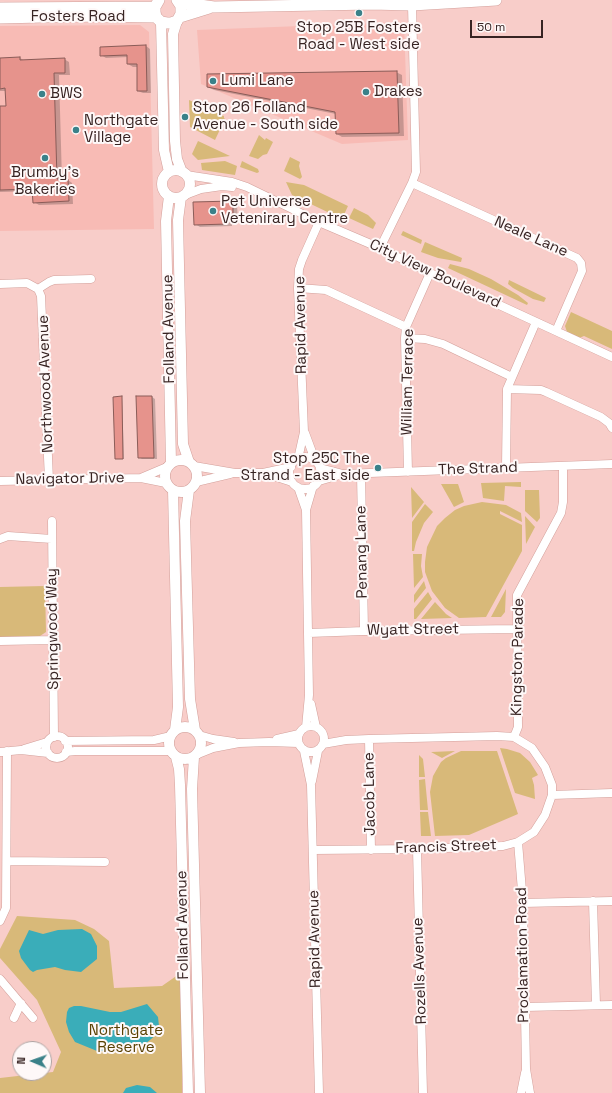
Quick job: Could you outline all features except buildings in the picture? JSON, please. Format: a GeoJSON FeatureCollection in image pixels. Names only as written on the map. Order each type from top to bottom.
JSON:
{"type":"FeatureCollection","features":[{"type":"Feature","properties":{"kind":"main road"},"geometry":{"type":"LineString","coordinates":[[178,1],[214,7],[393,0]]}},
{"type":"Feature","properties":{"kind":"main road"},"geometry":{"type":"LineString","coordinates":[[371,2],[412,5],[496,0]]}},
{"type":"Feature","properties":{"kind":"main road"},"geometry":{"type":"LineString","coordinates":[[178,1],[182,9],[178,19]]}},
{"type":"Feature","properties":{"kind":"main road"},"geometry":{"type":"LineString","coordinates":[[158,11],[171,23],[178,19],[214,7]]}},
{"type":"Feature","properties":{"kind":"main road","name":"Fosters Road"},"geometry":{"type":"LineString","coordinates":[[0,8],[158,11]]}},
{"type":"Feature","properties":{"kind":"main road","name":"Fosters Road"},"geometry":{"type":"LineString","coordinates":[[0,18],[84,16],[158,11]]}},
{"type":"Feature","properties":{"kind":"street"},"geometry":{"type":"LineString","coordinates":[[380,248],[412,184],[416,172],[412,5]]}},
{"type":"Feature","properties":{"kind":"street"},"geometry":{"type":"LineString","coordinates":[[158,11],[164,150],[169,172]]}},
{"type":"Feature","properties":{"kind":"street"},"geometry":{"type":"LineString","coordinates":[[178,19],[173,34],[175,141],[177,159],[188,179],[189,187],[183,196],[173,198],[165,193],[162,185],[164,176],[175,170],[184,174]]}},
{"type":"Feature","properties":{"kind":"street","name":"City View Boulevard"},"geometry":{"type":"LineString","coordinates":[[184,174],[232,182],[258,193],[319,222],[380,248],[430,273],[612,357]]}},
{"type":"Feature","properties":{"kind":"street","name":"Neale Lane"},"geometry":{"type":"LineString","coordinates":[[412,184],[577,258],[581,264],[582,271],[556,331]]}},
{"type":"Feature","properties":{"kind":"street","name":"City View Boulevard"},"geometry":{"type":"LineString","coordinates":[[183,196],[201,189],[222,186],[234,187],[258,193]]}},
{"type":"Feature","properties":{"kind":"street","name":"Folland Avenue"},"geometry":{"type":"LineString","coordinates":[[169,196],[166,221],[169,465]]}},
{"type":"Feature","properties":{"kind":"street","name":"Folland Avenue"},"geometry":{"type":"LineString","coordinates":[[183,196],[178,220],[184,444],[192,464]]}},
{"type":"Feature","properties":{"kind":"street","name":"Rapid Avenue"},"geometry":{"type":"LineString","coordinates":[[298,459],[304,432],[298,288],[302,260],[319,222]]}},
{"type":"Feature","properties":{"kind":"street","name":"William Terrace"},"geometry":{"type":"LineString","coordinates":[[408,472],[406,327],[430,273]]}},
{"type":"Feature","properties":{"kind":"street"},"geometry":{"type":"LineString","coordinates":[[0,284],[27,283],[38,289],[54,280],[91,279]]}},
{"type":"Feature","properties":{"kind":"street"},"geometry":{"type":"LineString","coordinates":[[298,288],[326,290],[406,327]]}},
{"type":"Feature","properties":{"kind":"street","name":"Northwood Avenue"},"geometry":{"type":"LineString","coordinates":[[38,289],[43,306],[50,480]]}},
{"type":"Feature","properties":{"kind":"street"},"geometry":{"type":"LineString","coordinates":[[506,467],[507,389],[536,322]]}},
{"type":"Feature","properties":{"kind":"street"},"geometry":{"type":"LineString","coordinates":[[405,338],[425,339],[443,344],[512,377]]}},
{"type":"Feature","properties":{"kind":"street"},"geometry":{"type":"LineString","coordinates":[[507,389],[541,390],[601,417],[609,423],[612,428]]}},
{"type":"Feature","properties":{"kind":"street","name":"Rapid Avenue"},"geometry":{"type":"LineString","coordinates":[[304,432],[315,460]]}},
{"type":"Feature","properties":{"kind":"street"},"geometry":{"type":"LineString","coordinates":[[306,510],[321,472],[315,460],[306,457],[295,461],[291,468],[290,477],[295,484],[306,510],[309,633],[309,695],[306,727]]}},
{"type":"Feature","properties":{"kind":"street"},"geometry":{"type":"LineString","coordinates":[[173,754],[169,744],[173,733],[178,707],[169,487],[164,475],[169,465],[177,460],[183,460],[192,464],[235,473],[263,473],[291,468]]}},
{"type":"Feature","properties":{"kind":"street"},"geometry":{"type":"LineString","coordinates":[[169,487],[178,492],[184,492],[194,487],[196,482],[196,471],[192,464]]}},
{"type":"Feature","properties":{"kind":"street","name":"The Strand"},"geometry":{"type":"LineString","coordinates":[[320,468],[344,474],[361,474],[506,467],[612,464]]}},
{"type":"Feature","properties":{"kind":"street","name":"Navigator Drive"},"geometry":{"type":"LineString","coordinates":[[141,478],[169,465]]}},
{"type":"Feature","properties":{"kind":"street","name":"Kingston Parade"},"geometry":{"type":"LineString","coordinates":[[514,737],[518,727],[516,629],[517,595],[560,513],[563,502],[564,466]]}},
{"type":"Feature","properties":{"kind":"street"},"geometry":{"type":"LineString","coordinates":[[196,482],[235,473]]}},
{"type":"Feature","properties":{"kind":"street"},"geometry":{"type":"LineString","coordinates":[[263,473],[308,488],[316,484]]}},
{"type":"Feature","properties":{"kind":"street","name":"The Strand"},"geometry":{"type":"LineString","coordinates":[[316,484],[344,474]]}},
{"type":"Feature","properties":{"kind":"street","name":"Penang Lane"},"geometry":{"type":"LineString","coordinates":[[361,474],[364,631]]}},
{"type":"Feature","properties":{"kind":"street","name":"Navigator Drive"},"geometry":{"type":"LineString","coordinates":[[0,481],[141,478],[169,487]]}},
{"type":"Feature","properties":{"kind":"street"},"geometry":{"type":"LineString","coordinates":[[189,490],[185,521],[190,700],[197,732],[202,741],[201,748],[196,756]]}},
{"type":"Feature","properties":{"kind":"street","name":"Springwood Way"},"geometry":{"type":"LineString","coordinates":[[51,739],[53,640],[52,520]]}},
{"type":"Feature","properties":{"kind":"street"},"geometry":{"type":"LineString","coordinates":[[0,539],[8,536],[52,539]]}},
{"type":"Feature","properties":{"kind":"street","name":"Wyatt Street"},"geometry":{"type":"LineString","coordinates":[[309,633],[516,629]]}},
{"type":"Feature","properties":{"kind":"street"},"geometry":{"type":"LineString","coordinates":[[0,641],[53,640]]}},
{"type":"Feature","properties":{"kind":"street"},"geometry":{"type":"LineString","coordinates":[[309,695],[316,727],[323,733],[346,740]]}},
{"type":"Feature","properties":{"kind":"street"},"geometry":{"type":"LineString","coordinates":[[65,741],[154,740],[173,733],[182,727],[188,727],[212,739],[239,743]]}},
{"type":"Feature","properties":{"kind":"street"},"geometry":{"type":"LineString","coordinates":[[316,727],[306,727],[299,734],[298,743],[304,751],[309,752],[346,740],[514,737],[532,748],[544,767],[552,785],[552,795],[612,793]]}},
{"type":"Feature","properties":{"kind":"street"},"geometry":{"type":"LineString","coordinates":[[320,748],[324,736],[323,733]]}},
{"type":"Feature","properties":{"kind":"street"},"geometry":{"type":"LineString","coordinates":[[269,742],[299,734]]}},
{"type":"Feature","properties":{"kind":"street"},"geometry":{"type":"LineString","coordinates":[[0,921],[6,908],[7,861],[3,751],[21,750],[48,753],[56,758],[62,757],[66,752],[67,746],[65,741],[60,737],[21,750]]}},
{"type":"Feature","properties":{"kind":"street"},"geometry":{"type":"LineString","coordinates":[[48,753],[46,746],[51,739]]}},
{"type":"Feature","properties":{"kind":"street","name":"Jacob Lane"},"geometry":{"type":"LineString","coordinates":[[369,739],[371,850]]}},
{"type":"Feature","properties":{"kind":"street"},"geometry":{"type":"LineString","coordinates":[[66,752],[173,754],[185,760],[213,748],[239,743],[298,743]]}},
{"type":"Feature","properties":{"kind":"street","name":"Rapid Avenue"},"geometry":{"type":"LineString","coordinates":[[312,785],[320,748]]}},
{"type":"Feature","properties":{"kind":"street","name":"Rapid Avenue"},"geometry":{"type":"LineString","coordinates":[[304,751],[312,785],[319,1093]]}},
{"type":"Feature","properties":{"kind":"street","name":"Folland Avenue"},"geometry":{"type":"LineString","coordinates":[[173,754],[179,769],[180,785],[188,1093]]}},
{"type":"Feature","properties":{"kind":"street","name":"Folland Avenue"},"geometry":{"type":"LineString","coordinates":[[196,756],[192,789],[200,1093]]}},
{"type":"Feature","properties":{"kind":"street","name":"Francis Street"},"geometry":{"type":"LineString","coordinates":[[314,850],[371,850],[503,846],[518,842],[534,832],[545,815],[552,795]]}},
{"type":"Feature","properties":{"kind":"street","name":"Proclamation Road"},"geometry":{"type":"LineString","coordinates":[[518,842],[523,903],[526,1069],[530,1093]]}},
{"type":"Feature","properties":{"kind":"street","name":"Rozells Avenue"},"geometry":{"type":"LineString","coordinates":[[416,849],[424,1093]]}},
{"type":"Feature","properties":{"kind":"street"},"geometry":{"type":"LineString","coordinates":[[7,861],[105,862]]}},
{"type":"Feature","properties":{"kind":"street"},"geometry":{"type":"LineString","coordinates":[[523,903],[612,900]]}},
{"type":"Feature","properties":{"kind":"street"},"geometry":{"type":"LineString","coordinates":[[594,901],[596,1005]]}},
{"type":"Feature","properties":{"kind":"street"},"geometry":{"type":"LineString","coordinates":[[0,978],[33,1018]]}},
{"type":"Feature","properties":{"kind":"street"},"geometry":{"type":"LineString","coordinates":[[14,1018],[21,1003]]}},
{"type":"Feature","properties":{"kind":"street"},"geometry":{"type":"LineString","coordinates":[[525,1007],[612,1005]]}},
{"type":"Feature","properties":{"kind":"street","name":"Proclamation Road"},"geometry":{"type":"LineString","coordinates":[[521,1093],[526,1069]]}},
{"type":"Feature","properties":{"kind":"shaded area"},"geometry":{"type":"Polygon","coordinates":[[[404,22],[408,140],[342,144],[201,84],[197,30],[404,22]]]}},
{"type":"Feature","properties":{"kind":"shaded area","name":"Northgate Village"},"geometry":{"type":"Polygon","coordinates":[[[140,25],[149,32],[154,229],[0,231],[0,26],[140,25]]]}},
{"type":"Feature","properties":{"kind":"green space"},"geometry":{"type":"Polygon","coordinates":[[[189,100],[224,116],[225,119],[215,140],[190,127],[189,100]]]}},
{"type":"Feature","properties":{"kind":"green space"},"geometry":{"type":"Polygon","coordinates":[[[259,135],[265,140],[266,138],[273,142],[267,154],[258,159],[249,156],[259,135]]]}},
{"type":"Feature","properties":{"kind":"green space"},"geometry":{"type":"Polygon","coordinates":[[[198,141],[230,156],[198,160],[192,154],[198,141]]]}},
{"type":"Feature","properties":{"kind":"green space"},"geometry":{"type":"Polygon","coordinates":[[[290,157],[300,162],[299,166],[302,177],[300,179],[284,171],[290,157]]]}},
{"type":"Feature","properties":{"kind":"green space"},"geometry":{"type":"Polygon","coordinates":[[[225,161],[237,166],[235,175],[202,170],[201,163],[225,161]]]}},
{"type":"Feature","properties":{"kind":"green space"},"geometry":{"type":"Polygon","coordinates":[[[242,161],[258,169],[259,172],[257,173],[240,167],[242,161]]]}},
{"type":"Feature","properties":{"kind":"green space"},"geometry":{"type":"Polygon","coordinates":[[[286,182],[304,185],[348,206],[342,219],[292,195],[286,182]]]}},
{"type":"Feature","properties":{"kind":"green space"},"geometry":{"type":"Polygon","coordinates":[[[354,208],[368,215],[376,223],[373,229],[349,218],[354,208]]]}},
{"type":"Feature","properties":{"kind":"green space"},"geometry":{"type":"Polygon","coordinates":[[[403,231],[422,240],[421,244],[401,235],[403,231]]]}},
{"type":"Feature","properties":{"kind":"green space"},"geometry":{"type":"Polygon","coordinates":[[[425,242],[462,258],[461,262],[438,258],[421,252],[425,242]]]}},
{"type":"Feature","properties":{"kind":"green space"},"geometry":{"type":"Polygon","coordinates":[[[450,264],[469,269],[491,279],[518,295],[528,303],[527,305],[448,268],[450,264]]]}},
{"type":"Feature","properties":{"kind":"green space"},"geometry":{"type":"Polygon","coordinates":[[[509,280],[546,298],[544,302],[533,299],[513,288],[508,284],[509,280]]]}},
{"type":"Feature","properties":{"kind":"green space"},"geometry":{"type":"Polygon","coordinates":[[[571,312],[612,331],[612,349],[584,336],[579,338],[567,332],[565,326],[571,312]]]}},
{"type":"Feature","properties":{"kind":"green space"},"geometry":{"type":"Polygon","coordinates":[[[521,482],[521,487],[505,486],[504,501],[483,498],[481,483],[521,482]]]}},
{"type":"Feature","properties":{"kind":"green space"},"geometry":{"type":"Polygon","coordinates":[[[441,484],[458,484],[464,502],[454,507],[441,484]]]}},
{"type":"Feature","properties":{"kind":"green space"},"geometry":{"type":"Polygon","coordinates":[[[411,487],[424,502],[412,518],[411,487]]]}},
{"type":"Feature","properties":{"kind":"green space"},"geometry":{"type":"Polygon","coordinates":[[[525,490],[539,490],[540,518],[537,522],[525,511],[525,490]]]}},
{"type":"Feature","properties":{"kind":"green space"},"geometry":{"type":"Polygon","coordinates":[[[482,502],[506,505],[521,513],[522,522],[500,511],[500,514],[522,525],[522,551],[486,617],[459,618],[445,608],[432,591],[425,572],[427,547],[437,526],[445,518],[455,510],[464,506],[482,502]]]}},
{"type":"Feature","properties":{"kind":"green space"},"geometry":{"type":"Polygon","coordinates":[[[425,504],[433,512],[424,523],[414,551],[412,551],[412,522],[425,504]]]}},
{"type":"Feature","properties":{"kind":"green space"},"geometry":{"type":"Polygon","coordinates":[[[525,516],[535,527],[526,544],[525,516]]]}},
{"type":"Feature","properties":{"kind":"green space"},"geometry":{"type":"Polygon","coordinates":[[[413,554],[422,554],[421,566],[423,577],[414,588],[413,554]]]}},
{"type":"Feature","properties":{"kind":"green space"},"geometry":{"type":"Polygon","coordinates":[[[424,581],[426,588],[414,603],[414,595],[424,581]]]}},
{"type":"Feature","properties":{"kind":"green space"},"geometry":{"type":"Polygon","coordinates":[[[45,586],[46,632],[37,638],[0,639],[0,587],[45,586]]]}},
{"type":"Feature","properties":{"kind":"green space"},"geometry":{"type":"Polygon","coordinates":[[[506,589],[505,612],[501,617],[491,617],[506,589]]]}},
{"type":"Feature","properties":{"kind":"green space"},"geometry":{"type":"Polygon","coordinates":[[[428,592],[432,599],[416,619],[414,619],[414,609],[428,592]]]}},
{"type":"Feature","properties":{"kind":"green space"},"geometry":{"type":"Polygon","coordinates":[[[435,602],[446,614],[452,618],[421,619],[435,602]]]}},
{"type":"Feature","properties":{"kind":"green space"},"geometry":{"type":"Polygon","coordinates":[[[500,748],[520,753],[530,762],[538,775],[532,778],[535,799],[515,793],[500,748]]]}},
{"type":"Feature","properties":{"kind":"green space"},"geometry":{"type":"Polygon","coordinates":[[[455,751],[442,758],[431,752],[455,751]]]}},
{"type":"Feature","properties":{"kind":"green space"},"geometry":{"type":"Polygon","coordinates":[[[461,751],[497,751],[518,814],[469,835],[435,836],[430,792],[433,776],[441,762],[461,751]]]}},
{"type":"Feature","properties":{"kind":"green space"},"geometry":{"type":"Polygon","coordinates":[[[419,755],[423,759],[425,777],[419,777],[419,755]]]}},
{"type":"Feature","properties":{"kind":"green space"},"geometry":{"type":"Polygon","coordinates":[[[425,779],[428,810],[420,810],[419,780],[425,779]]]}},
{"type":"Feature","properties":{"kind":"green space"},"geometry":{"type":"Polygon","coordinates":[[[420,812],[428,812],[431,836],[421,836],[420,812]]]}},
{"type":"Feature","properties":{"kind":"green space","name":"Northgate Reserve"},"geometry":{"type":"Polygon","coordinates":[[[17,916],[75,920],[94,929],[109,941],[114,988],[162,986],[182,972],[182,1093],[0,1093],[0,1078],[12,1077],[12,1081],[52,1081],[52,1072],[61,1052],[37,1000],[0,958],[0,949],[17,916]]]}},
{"type":"Feature","properties":{"kind":"water"},"geometry":{"type":"Polygon","coordinates":[[[82,929],[91,934],[97,946],[97,959],[81,972],[55,967],[33,972],[21,958],[19,951],[29,930],[43,934],[58,930],[82,929]]]}},
{"type":"Feature","properties":{"kind":"water"},"geometry":{"type":"Polygon","coordinates":[[[147,1004],[158,1017],[159,1026],[157,1034],[144,1045],[124,1045],[104,1051],[97,1051],[75,1042],[69,1032],[66,1022],[69,1008],[74,1006],[110,1012],[121,1012],[147,1004]]]}},
{"type":"Feature","properties":{"kind":"water"},"geometry":{"type":"Polygon","coordinates":[[[137,1085],[150,1087],[157,1093],[123,1093],[126,1088],[137,1085]]]}},
{"type":"Feature","properties":{"kind":"place","name":"Stop 25B Fosters Road - West side"},"geometry":{"type":"Point","coordinates":[359,13]}},
{"type":"Feature","properties":{"kind":"place","name":"Lumi Lane"},"geometry":{"type":"Point","coordinates":[213,81]}},
{"type":"Feature","properties":{"kind":"place","name":"Drakes"},"geometry":{"type":"Point","coordinates":[366,92]}},
{"type":"Feature","properties":{"kind":"place","name":"BWS"},"geometry":{"type":"Point","coordinates":[42,94]}},
{"type":"Feature","properties":{"kind":"place","name":"Stop 26 Folland Avenue - South side"},"geometry":{"type":"Point","coordinates":[185,117]}},
{"type":"Feature","properties":{"kind":"place","name":"Northgate Village"},"geometry":{"type":"Point","coordinates":[76,130]}},
{"type":"Feature","properties":{"kind":"place","name":"Brumby's Bakeries"},"geometry":{"type":"Point","coordinates":[45,158]}},
{"type":"Feature","properties":{"kind":"place","name":"Pet Universe Vetenirary Centre"},"geometry":{"type":"Point","coordinates":[213,211]}},
{"type":"Feature","properties":{"kind":"place","name":"Stop 25C The Strand - East side"},"geometry":{"type":"Point","coordinates":[378,468]}}]}
